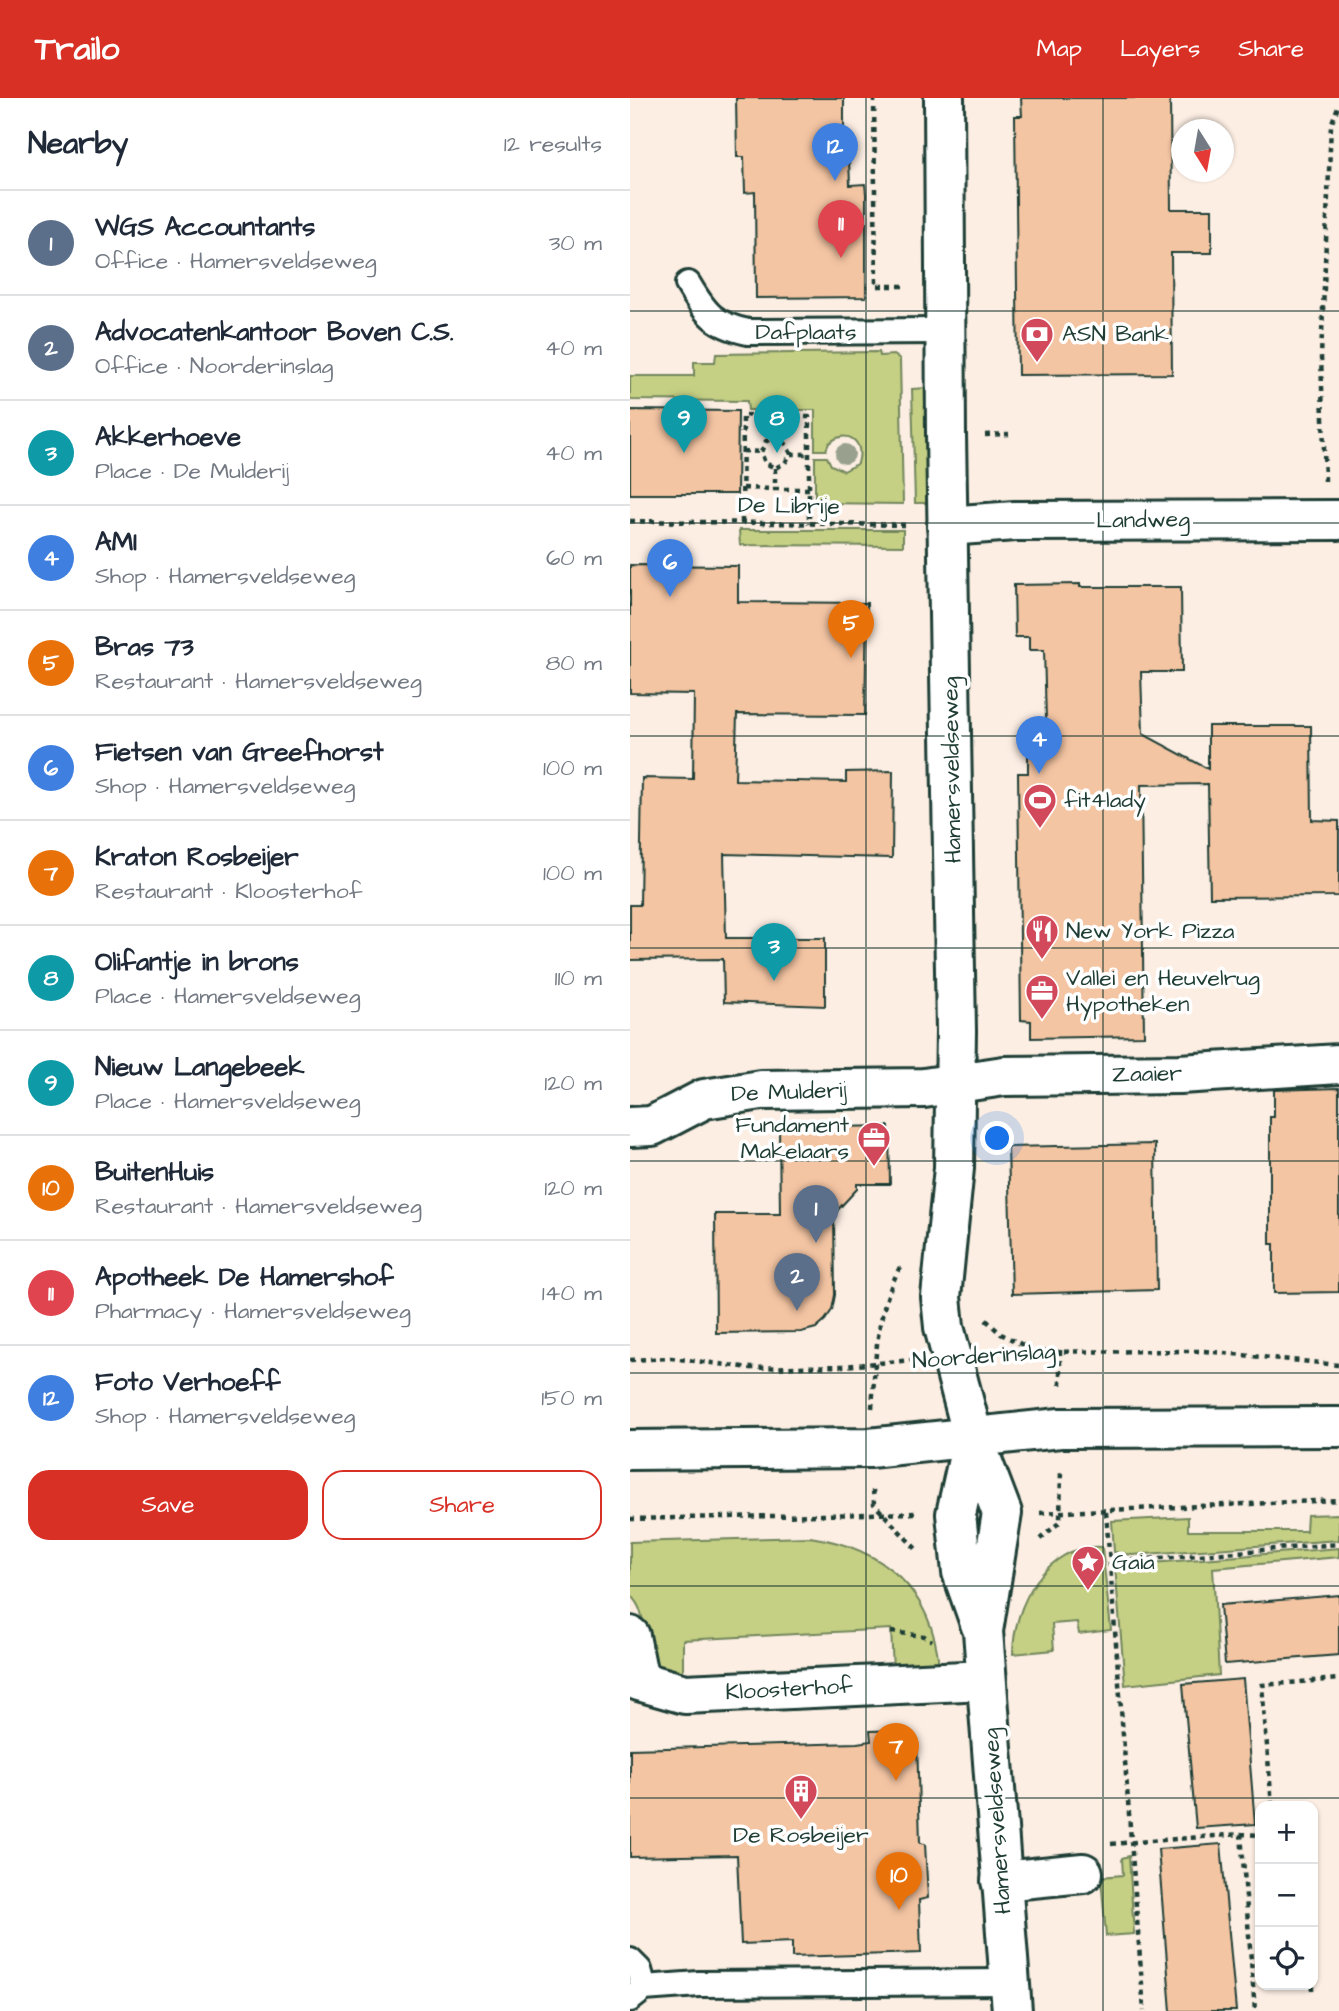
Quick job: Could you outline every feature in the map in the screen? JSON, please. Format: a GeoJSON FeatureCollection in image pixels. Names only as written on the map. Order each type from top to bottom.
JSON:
{"type":"FeatureCollection","features":[{"type":"Feature","properties":{"kind":"street","name":"Hamersveldseweg"},"geometry":{"type":"LineString","coordinates":[[944,98],[947,526],[956,1084],[954,1168],[941,1297],[951,1356],[972,1437],[956,1514],[962,1572],[982,1630],[1011,1996]]}},
{"type":"Feature","properties":{"kind":"street","name":"Landweg"},"geometry":{"type":"LineString","coordinates":[[947,526],[1015,521],[1333,520]]}},
{"type":"Feature","properties":{"kind":"street","name":"Zaaier"},"geometry":{"type":"LineString","coordinates":[[956,1084],[1004,1076],[1180,1073],[1339,1064]]}},
{"type":"Feature","properties":{"kind":"street","name":"De Mulderij"},"geometry":{"type":"LineString","coordinates":[[630,1127],[652,1126],[704,1099],[733,1092],[924,1088],[956,1084]]}},
{"type":"Feature","properties":{"kind":"street"},"geometry":{"type":"LineString","coordinates":[[630,1450],[869,1448],[1060,1428],[1339,1427]]}},
{"type":"Feature","properties":{"kind":"street","name":"Kloosterhof"},"geometry":{"type":"LineString","coordinates":[[630,1636],[639,1681],[685,1694],[986,1681]]}},
{"type":"Feature","properties":{"kind":"street"},"geometry":{"type":"LineString","coordinates":[[1001,1881],[1095,1859]]}},
{"type":"Feature","properties":{"kind":"lane","name":"Dafplaats"},"geometry":{"type":"LineString","coordinates":[[688,284],[702,306],[722,326],[748,332],[946,331]]}},
{"type":"Feature","properties":{"kind":"lane"},"geometry":{"type":"LineString","coordinates":[[630,1961],[639,1970],[637,1994],[699,1984],[1011,1996]]}},
{"type":"Feature","properties":{"kind":"path"},"geometry":{"type":"LineString","coordinates":[[1333,520],[1321,356],[1331,125],[1339,104]]}},
{"type":"Feature","properties":{"kind":"path"},"geometry":{"type":"LineString","coordinates":[[742,523],[743,415],[809,417],[809,524]]}},
{"type":"Feature","properties":{"kind":"path"},"geometry":{"type":"LineString","coordinates":[[776,438],[778,416]]}},
{"type":"Feature","properties":{"kind":"path"},"geometry":{"type":"LineString","coordinates":[[776,438],[786,444],[791,454],[785,463],[775,467],[765,463],[761,452],[766,441],[776,438]]}},
{"type":"Feature","properties":{"kind":"path"},"geometry":{"type":"LineString","coordinates":[[743,451],[761,452]]}},
{"type":"Feature","properties":{"kind":"path"},"geometry":{"type":"LineString","coordinates":[[791,454],[810,454]]}},
{"type":"Feature","properties":{"kind":"path"},"geometry":{"type":"LineString","coordinates":[[775,467],[775,489]]}},
{"type":"Feature","properties":{"kind":"path"},"geometry":{"type":"LineString","coordinates":[[743,488],[810,489]]}},
{"type":"Feature","properties":{"kind":"path","name":"De Librije"},"geometry":{"type":"LineString","coordinates":[[630,521],[947,526]]}},
{"type":"Feature","properties":{"kind":"path","name":"Noorderinslag"},"geometry":{"type":"LineString","coordinates":[[630,1360],[671,1358],[751,1368],[844,1366],[1034,1350],[1204,1351],[1339,1366]]}},
{"type":"Feature","properties":{"kind":"path"},"geometry":{"type":"LineString","coordinates":[[1106,1512],[1144,2011]]}},
{"type":"Feature","properties":{"kind":"path"},"geometry":{"type":"LineString","coordinates":[[1110,1562],[1339,1544]]}},
{"type":"Feature","properties":{"kind":"path"},"geometry":{"type":"LineString","coordinates":[[1272,1801],[1262,1685],[1339,1679]]}},
{"type":"Feature","properties":{"kind":"path"},"geometry":{"type":"LineString","coordinates":[[1241,1834],[1255,2011]]}},
{"type":"Feature","properties":{"kind":"path"},"geometry":{"type":"LineString","coordinates":[[1095,1859],[1132,1842],[1255,1835]]}},
{"type":"Feature","properties":{"kind":"path"},"geometry":{"type":"LineString","coordinates":[[1251,1969],[1255,1969]]}},
{"type":"Feature","properties":{"kind":"green space"},"geometry":{"type":"Polygon","coordinates":[[[879,352],[880,356],[894,355],[900,359],[903,504],[815,503],[815,457],[827,457],[831,465],[844,471],[858,463],[860,455],[857,443],[848,437],[829,443],[826,450],[815,450],[815,410],[748,410],[747,401],[630,400],[630,376],[694,376],[694,362],[715,362],[716,354],[879,352]]]}},
{"type":"Feature","properties":{"kind":"green space"},"geometry":{"type":"Polygon","coordinates":[[[928,388],[930,503],[915,503],[912,389],[928,388]]]}},
{"type":"Feature","properties":{"kind":"green space"},"geometry":{"type":"Polygon","coordinates":[[[739,530],[903,530],[903,546],[740,545],[739,530]]]}},
{"type":"Feature","properties":{"kind":"green space"},"geometry":{"type":"Polygon","coordinates":[[[1339,1514],[1339,1540],[1132,1555],[1114,1552],[1112,1521],[1188,1517],[1188,1531],[1306,1531],[1307,1515],[1339,1514]]]}},
{"type":"Feature","properties":{"kind":"green space"},"geometry":{"type":"Polygon","coordinates":[[[810,1537],[860,1551],[881,1562],[899,1577],[914,1594],[926,1615],[939,1666],[893,1670],[891,1629],[683,1640],[683,1677],[657,1667],[648,1650],[641,1612],[630,1595],[630,1542],[810,1537]]]}},
{"type":"Feature","properties":{"kind":"green space"},"geometry":{"type":"Polygon","coordinates":[[[1102,1547],[1111,1630],[1079,1634],[1077,1622],[1052,1624],[1054,1650],[1013,1654],[1019,1616],[1036,1581],[1049,1566],[1064,1555],[1082,1548],[1102,1547]]]}},
{"type":"Feature","properties":{"kind":"green space"},"geometry":{"type":"Polygon","coordinates":[[[1339,1548],[1339,1557],[1213,1568],[1219,1675],[1125,1685],[1115,1566],[1339,1548]]]}},
{"type":"Feature","properties":{"kind":"green space"},"geometry":{"type":"Polygon","coordinates":[[[1129,1856],[1134,1934],[1106,1936],[1101,1877],[1123,1875],[1122,1858],[1129,1856]]]}},
{"type":"Feature","properties":{"kind":"building"},"geometry":{"type":"Polygon","coordinates":[[[736,98],[844,98],[844,161],[849,160],[850,185],[865,184],[866,297],[756,298],[755,192],[745,193],[744,157],[737,157],[736,98]]]}},
{"type":"Feature","properties":{"kind":"building"},"geometry":{"type":"Polygon","coordinates":[[[1021,98],[1170,98],[1171,209],[1212,209],[1212,253],[1171,253],[1172,374],[1018,375],[1015,116],[1022,116],[1021,98]]]}},
{"type":"Feature","properties":{"kind":"building"},"geometry":{"type":"Polygon","coordinates":[[[630,410],[738,411],[737,494],[630,494],[630,410]]]}},
{"type":"Feature","properties":{"kind":"building"},"geometry":{"type":"Polygon","coordinates":[[[630,565],[738,566],[738,602],[867,603],[865,715],[737,714],[735,780],[846,782],[846,772],[893,771],[892,858],[724,854],[726,938],[825,938],[825,1006],[724,1002],[723,959],[630,960],[630,905],[640,905],[642,778],[693,779],[694,694],[630,693],[630,565]]]}},
{"type":"Feature","properties":{"kind":"building"},"geometry":{"type":"Polygon","coordinates":[[[1080,584],[1080,587],[1181,587],[1182,672],[1141,672],[1143,734],[1208,769],[1208,726],[1311,726],[1312,820],[1339,821],[1339,896],[1210,897],[1208,784],[1141,785],[1144,1036],[1031,1038],[1031,1021],[1021,1020],[1018,773],[1028,773],[1028,755],[1047,755],[1044,650],[1029,650],[1029,637],[1015,637],[1014,585],[1080,584]]]}},
{"type":"Feature","properties":{"kind":"building"},"geometry":{"type":"Polygon","coordinates":[[[1339,1088],[1339,1292],[1274,1293],[1274,1244],[1270,1244],[1270,1117],[1274,1117],[1274,1090],[1339,1088]]]}},
{"type":"Feature","properties":{"kind":"building"},"geometry":{"type":"Polygon","coordinates":[[[889,1126],[890,1184],[857,1184],[857,1189],[834,1214],[835,1295],[832,1310],[825,1320],[816,1328],[801,1332],[716,1333],[715,1214],[780,1214],[779,1128],[889,1126]]]}},
{"type":"Feature","properties":{"kind":"building"},"geometry":{"type":"Polygon","coordinates":[[[1155,1144],[1157,1290],[1012,1294],[1008,1147],[1155,1144]]]}},
{"type":"Feature","properties":{"kind":"building"},"geometry":{"type":"Polygon","coordinates":[[[1339,1595],[1339,1655],[1225,1664],[1220,1605],[1339,1595]]]}},
{"type":"Feature","properties":{"kind":"building"},"geometry":{"type":"Polygon","coordinates":[[[1243,1679],[1255,1824],[1196,1828],[1183,1684],[1243,1679]]]}},
{"type":"Feature","properties":{"kind":"building","name":"De Rosbeijer"},"geometry":{"type":"Polygon","coordinates":[[[904,1730],[904,1741],[917,1740],[920,1843],[925,1844],[928,1898],[919,1900],[921,1953],[792,1957],[792,1942],[741,1944],[737,1855],[630,1857],[630,1749],[857,1743],[871,1741],[870,1731],[904,1730]]]}},
{"type":"Feature","properties":{"kind":"building"},"geometry":{"type":"Polygon","coordinates":[[[1221,1844],[1236,2011],[1171,2011],[1158,1849],[1221,1844]]]}},
{"type":"Feature","properties":{"kind":"place","name":"Foto Verhoeff"},"geometry":{"type":"Point","coordinates":[835,181]}},
{"type":"Feature","properties":{"kind":"place","name":"Apotheek De Hamershof"},"geometry":{"type":"Point","coordinates":[841,258]}},
{"type":"Feature","properties":{"kind":"place","name":"ASN Bank"},"geometry":{"type":"Point","coordinates":[1037,364]}},
{"type":"Feature","properties":{"kind":"place","name":"Nieuw Langebeek"},"geometry":{"type":"Point","coordinates":[684,453]}},
{"type":"Feature","properties":{"kind":"place","name":"Olifantje in brons"},"geometry":{"type":"Point","coordinates":[777,453]}},
{"type":"Feature","properties":{"kind":"place","name":"Fietsen van Greefhorst"},"geometry":{"type":"Point","coordinates":[670,597]}},
{"type":"Feature","properties":{"kind":"place","name":"Bras 73"},"geometry":{"type":"Point","coordinates":[851,658]}},
{"type":"Feature","properties":{"kind":"place","name":"AMI"},"geometry":{"type":"Point","coordinates":[1039,774]}},
{"type":"Feature","properties":{"kind":"place","name":"fit4lady"},"geometry":{"type":"Point","coordinates":[1040,830]}},
{"type":"Feature","properties":{"kind":"place","name":"New York Pizza"},"geometry":{"type":"Point","coordinates":[1042,961]}},
{"type":"Feature","properties":{"kind":"place","name":"Akkerhoeve"},"geometry":{"type":"Point","coordinates":[774,981]}},
{"type":"Feature","properties":{"kind":"place","name":"Vallei en Heuvelrug Hypotheken"},"geometry":{"type":"Point","coordinates":[1042,1021]}},
{"type":"Feature","properties":{"kind":"place","name":"Fundament Makelaars"},"geometry":{"type":"Point","coordinates":[874,1168]}},
{"type":"Feature","properties":{"kind":"place","name":"WGS Accountants"},"geometry":{"type":"Point","coordinates":[816,1243]}},
{"type":"Feature","properties":{"kind":"place","name":"Advocatenkantoor Boven C.S."},"geometry":{"type":"Point","coordinates":[797,1311]}},
{"type":"Feature","properties":{"kind":"place","name":"Gaia"},"geometry":{"type":"Point","coordinates":[1088,1592]}},
{"type":"Feature","properties":{"kind":"place","name":"Kraton Rosbeijer"},"geometry":{"type":"Point","coordinates":[896,1781]}},
{"type":"Feature","properties":{"kind":"place","name":"De Rosbeijer"},"geometry":{"type":"Point","coordinates":[801,1821]}},
{"type":"Feature","properties":{"kind":"place","name":"BuitenHuis"},"geometry":{"type":"Point","coordinates":[899,1910]}}]}
